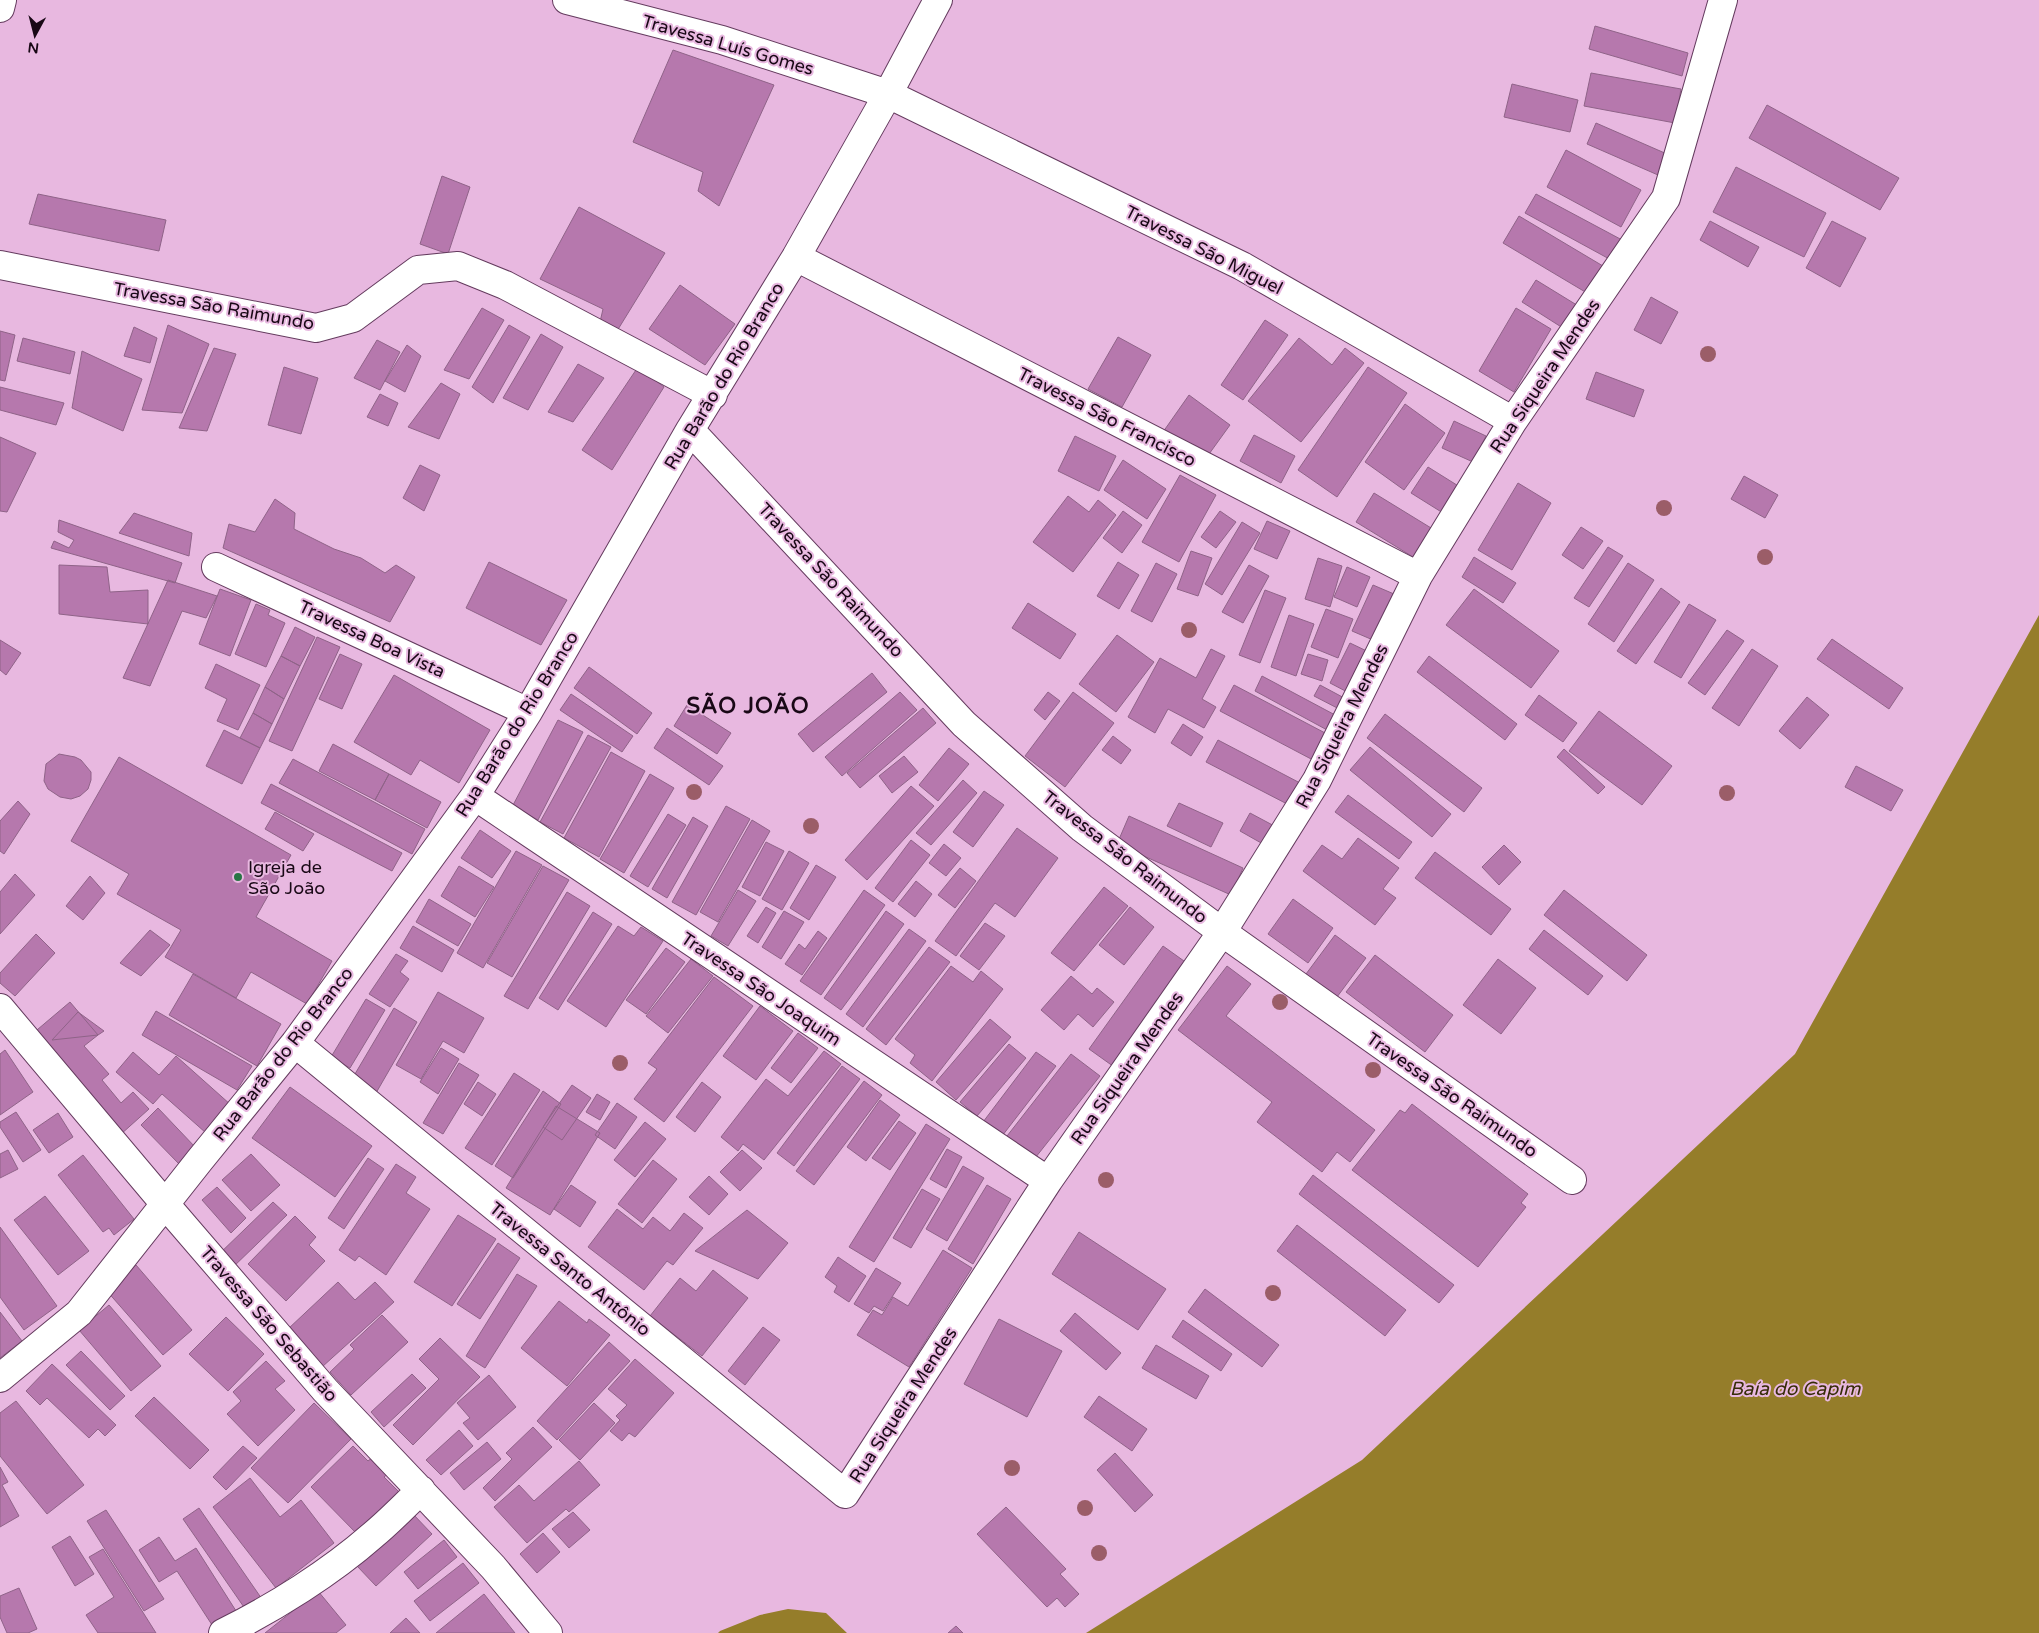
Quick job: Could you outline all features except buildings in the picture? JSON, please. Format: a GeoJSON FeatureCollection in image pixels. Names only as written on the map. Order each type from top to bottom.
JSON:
{"type":"FeatureCollection","features":[{"type":"Feature","properties":{"kind":"street"},"geometry":{"type":"LineString","coordinates":[[0,8],[2,0]]}},
{"type":"Feature","properties":{"kind":"street","name":"Rua Barão do Rio Branco"},"geometry":{"type":"LineString","coordinates":[[0,1378],[79,1313],[295,1043],[475,796],[528,712],[690,430],[796,257],[888,94],[938,0]]}},
{"type":"Feature","properties":{"kind":"street","name":"Rua Siqueira Mendes"},"geometry":{"type":"LineString","coordinates":[[845,1494],[1048,1182],[1222,932],[1317,780],[1418,576],[1512,421],[1666,198],[1723,0]]}},
{"type":"Feature","properties":{"kind":"street","name":"Travessa Luís Gomes"},"geometry":{"type":"LineString","coordinates":[[584,2],[722,40],[888,94]]}},
{"type":"Feature","properties":{"kind":"street","name":"Travessa São Miguel"},"geometry":{"type":"LineString","coordinates":[[888,94],[1242,266],[1512,421]]}},
{"type":"Feature","properties":{"kind":"street","name":"Travessa São Francisco"},"geometry":{"type":"LineString","coordinates":[[796,257],[1418,576]]}},
{"type":"Feature","properties":{"kind":"street","name":"Travessa São Raimundo"},"geometry":{"type":"LineString","coordinates":[[0,265],[316,328],[353,318],[418,270],[458,266],[505,285],[713,395]]}},
{"type":"Feature","properties":{"kind":"street","name":"Travessa São Raimundo"},"geometry":{"type":"LineString","coordinates":[[690,430],[964,724],[1082,828],[1222,932],[1572,1180]]}},
{"type":"Feature","properties":{"kind":"street","name":"Travessa Boa Vista"},"geometry":{"type":"LineString","coordinates":[[216,567],[528,712]]}},
{"type":"Feature","properties":{"kind":"street","name":"Travessa São Joaquim"},"geometry":{"type":"LineString","coordinates":[[475,796],[1048,1182]]}},
{"type":"Feature","properties":{"kind":"street","name":"Travessa São Sebastião"},"geometry":{"type":"LineString","coordinates":[[2,1014],[325,1390],[493,1566],[548,1633]]}},
{"type":"Feature","properties":{"kind":"street","name":"Travessa Santo Antônio"},"geometry":{"type":"LineString","coordinates":[[295,1043],[845,1494]]}},
{"type":"Feature","properties":{"kind":"street"},"geometry":{"type":"LineString","coordinates":[[223,1633],[259,1615],[318,1577],[372,1536],[421,1490]]}},
{"type":"Feature","properties":{"kind":"water","name":"Baía do Capim"},"geometry":{"type":"Polygon","coordinates":[[[2039,615],[2039,1633],[1086,1633],[1362,1460],[1795,1054],[2039,615]]]}},
{"type":"Feature","properties":{"kind":"water"},"geometry":{"type":"Polygon","coordinates":[[[788,1609],[826,1613],[847,1633],[718,1633],[760,1615],[788,1609]]]}},
{"type":"Feature","properties":{"kind":"place","name":"Igreja de São João"},"geometry":{"type":"Point","coordinates":[238,877]}},
{"type":"Feature","properties":{"kind":"district","name":"SÃO JOÃO"},"geometry":{"type":"Point","coordinates":[748,705]}}]}
